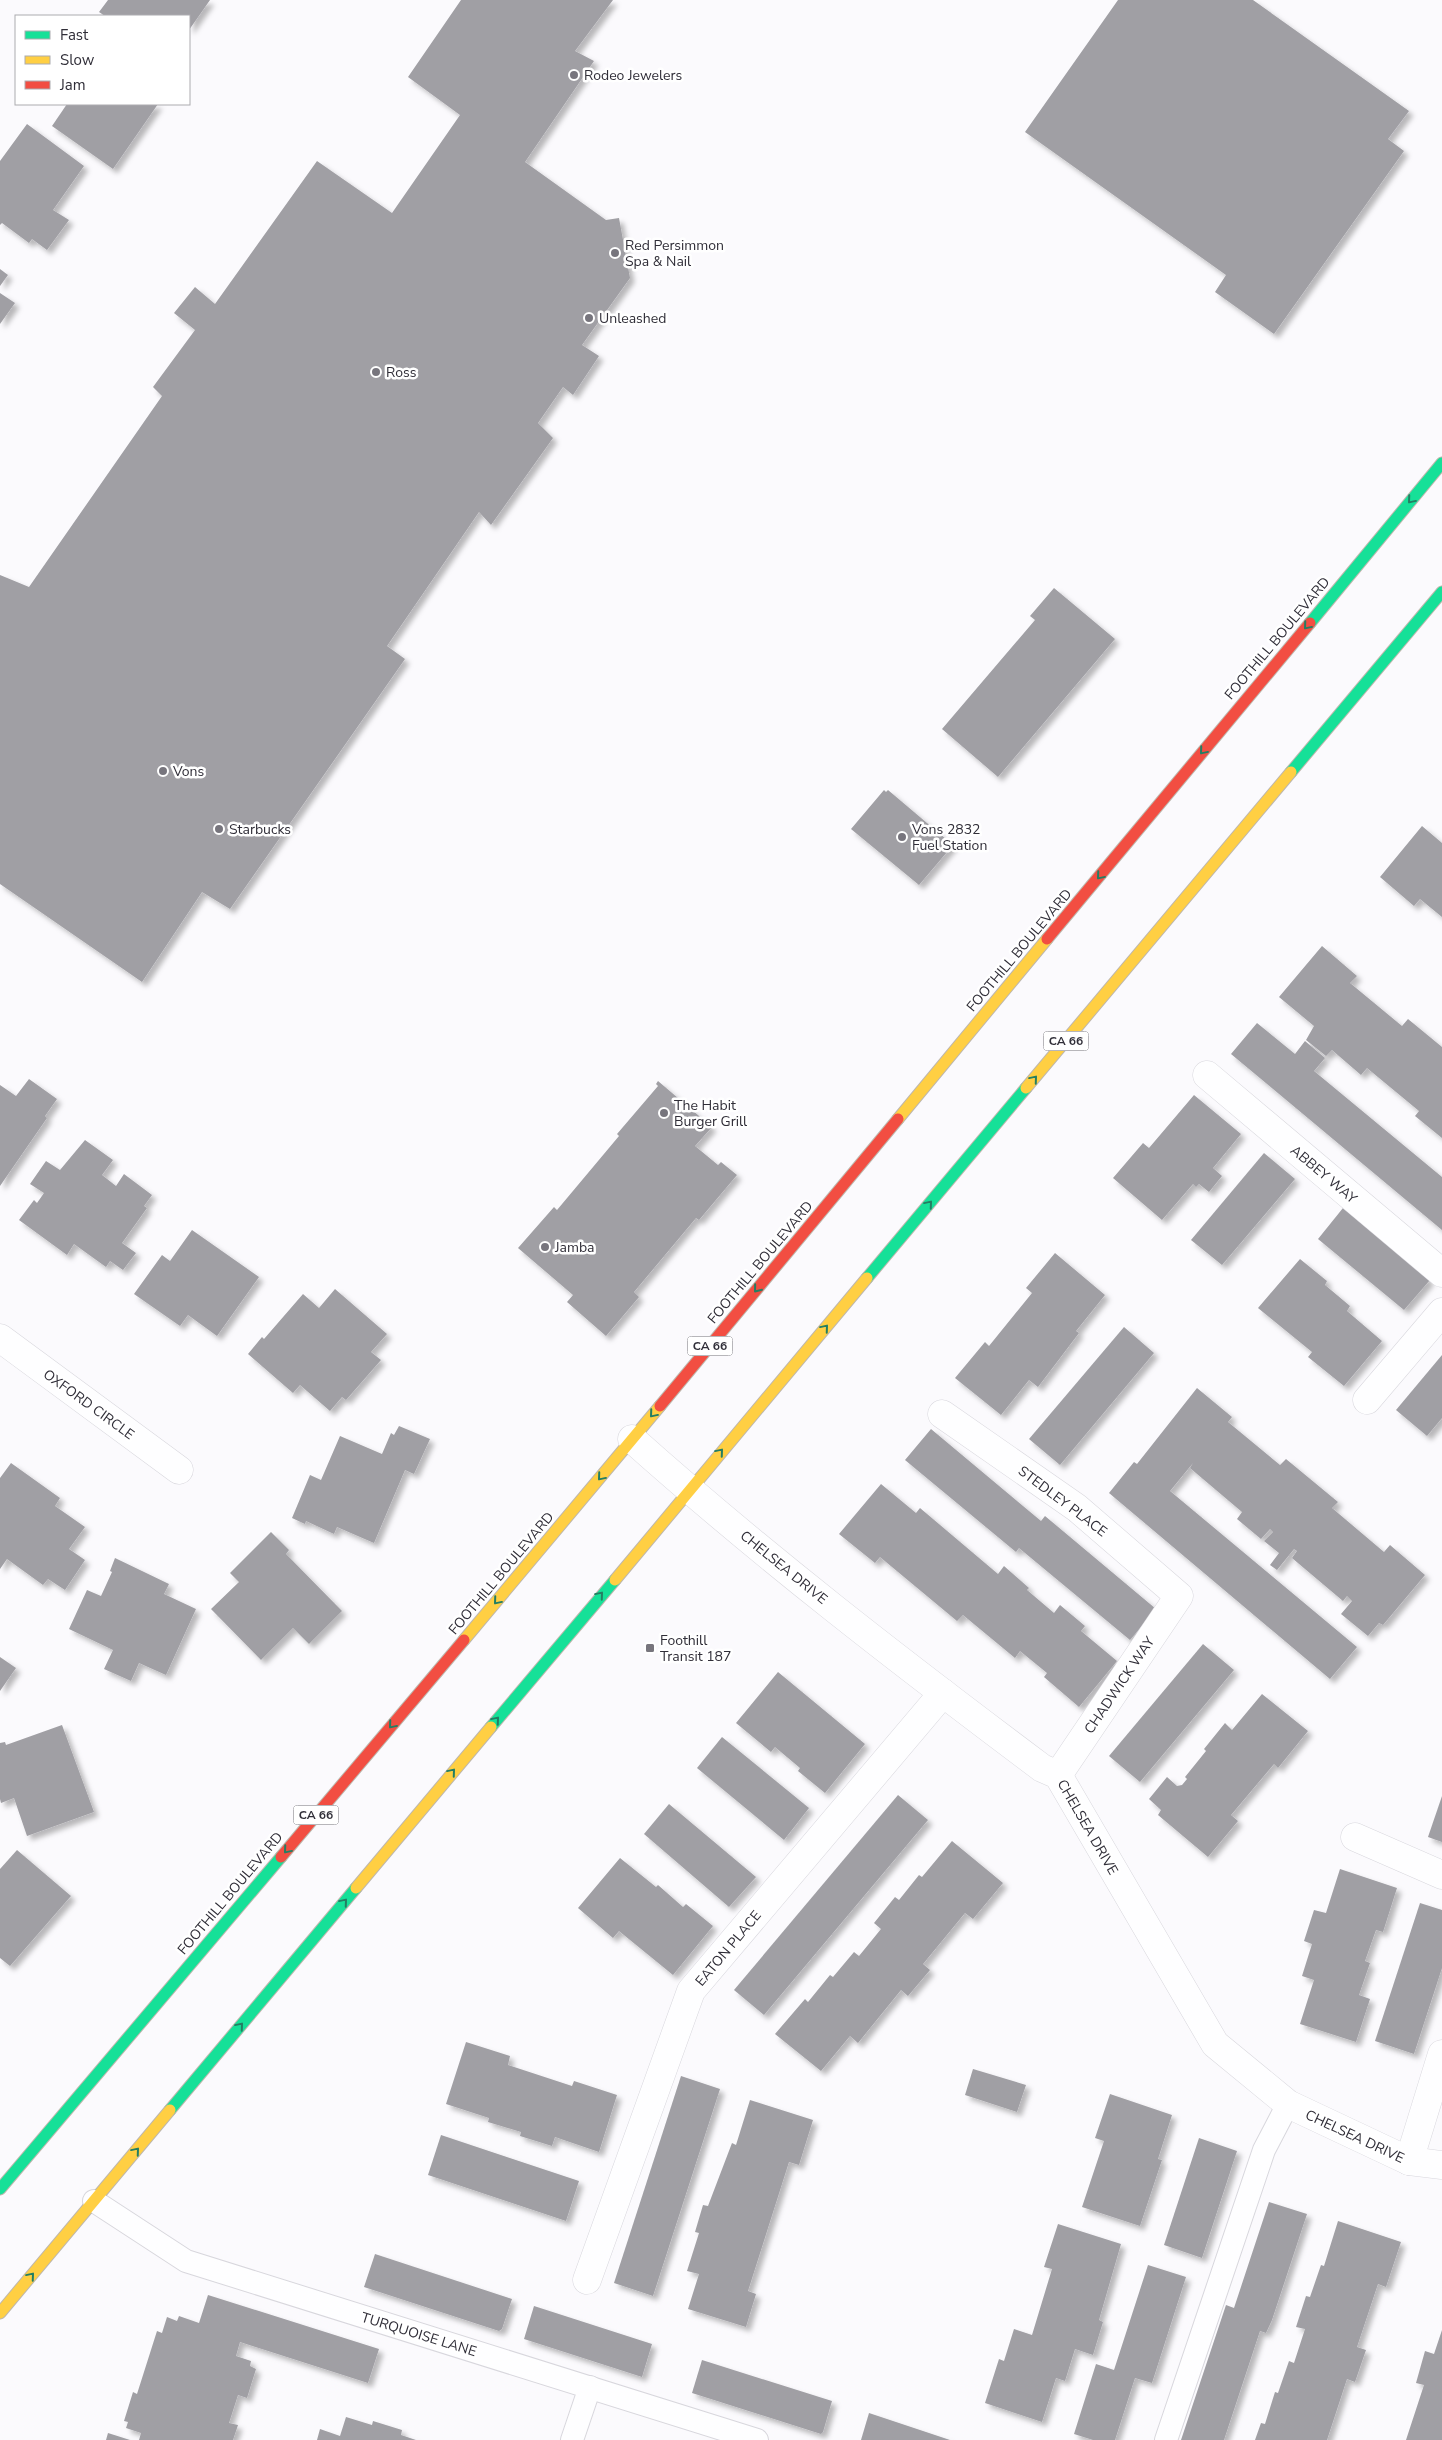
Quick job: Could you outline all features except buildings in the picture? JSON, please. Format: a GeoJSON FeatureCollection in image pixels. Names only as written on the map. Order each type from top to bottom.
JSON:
{"type":"FeatureCollection","features":[{"type":"Feature","properties":{"kind":"main road","name":"FOOTHILL BOULEVARD"},"geometry":{"type":"LineString","coordinates":[[0,2189],[632,1440],[1442,463]]}},
{"type":"Feature","properties":{"kind":"main road","name":"CA 66"},"geometry":{"type":"LineString","coordinates":[[0,2313],[688,1489],[1442,592]]}},
{"type":"Feature","properties":{"kind":"street","name":"ABBEY WAY"},"geometry":{"type":"LineString","coordinates":[[1207,1075],[1442,1273]]}},
{"type":"Feature","properties":{"kind":"street"},"geometry":{"type":"LineString","coordinates":[[1367,1400],[1442,1312]]}},
{"type":"Feature","properties":{"kind":"street","name":"OXFORD CIRCLE"},"geometry":{"type":"LineString","coordinates":[[0,1338],[179,1470]]}},
{"type":"Feature","properties":{"kind":"street","name":"STEDLEY PLACE"},"geometry":{"type":"LineString","coordinates":[[942,1414],[1077,1508],[1179,1596]]}},
{"type":"Feature","properties":{"kind":"street","name":"CHELSEA DRIVE"},"geometry":{"type":"LineString","coordinates":[[632,1440],[688,1489],[943,1693],[1042,1768],[1058,1775],[1215,2044],[1288,2104],[1409,2161],[1442,2165]]}},
{"type":"Feature","properties":{"kind":"street","name":"CHADWICK WAY"},"geometry":{"type":"LineString","coordinates":[[1058,1775],[1179,1596]]}},
{"type":"Feature","properties":{"kind":"street","name":"EATON PLACE"},"geometry":{"type":"LineString","coordinates":[[587,2280],[691,1991],[943,1693]]}},
{"type":"Feature","properties":{"kind":"street"},"geometry":{"type":"LineString","coordinates":[[1355,1837],[1442,1875]]}},
{"type":"Feature","properties":{"kind":"street"},"geometry":{"type":"LineString","coordinates":[[1409,2161],[1442,2054]]}},
{"type":"Feature","properties":{"kind":"lane"},"geometry":{"type":"LineString","coordinates":[[1166,2440],[1264,2150],[1288,2104]]}},
{"type":"Feature","properties":{"kind":"lane","name":"TURQUOISE LANE"},"geometry":{"type":"LineString","coordinates":[[94,2201],[186,2262],[757,2440]]}},
{"type":"Feature","properties":{"kind":"lane"},"geometry":{"type":"LineString","coordinates":[[572,2440],[590,2388]]}},
{"type":"Feature","properties":{"kind":"traffic: fast"},"geometry":{"type":"LineString","coordinates":[[1310,623],[1442,463]]}},
{"type":"Feature","properties":{"kind":"traffic: fast"},"geometry":{"type":"LineString","coordinates":[[1291,772],[1442,592]]}},
{"type":"Feature","properties":{"kind":"traffic: fast"},"geometry":{"type":"LineString","coordinates":[[867,1278],[1026,1088]]}},
{"type":"Feature","properties":{"kind":"traffic: fast"},"geometry":{"type":"LineString","coordinates":[[491,1727],[615,1580]]}},
{"type":"Feature","properties":{"kind":"traffic: fast"},"geometry":{"type":"LineString","coordinates":[[0,2189],[281,1857]]}},
{"type":"Feature","properties":{"kind":"traffic: fast"},"geometry":{"type":"LineString","coordinates":[[170,2110],[356,1888]]}},
{"type":"Feature","properties":{"kind":"traffic: slow"},"geometry":{"type":"LineString","coordinates":[[1026,1088],[1291,772]]}},
{"type":"Feature","properties":{"kind":"traffic: slow"},"geometry":{"type":"LineString","coordinates":[[898,1119],[1047,939]]}},
{"type":"Feature","properties":{"kind":"traffic: slow"},"geometry":{"type":"LineString","coordinates":[[615,1580],[867,1278]]}},
{"type":"Feature","properties":{"kind":"traffic: slow"},"geometry":{"type":"LineString","coordinates":[[464,1640],[660,1406]]}},
{"type":"Feature","properties":{"kind":"traffic: slow"},"geometry":{"type":"LineString","coordinates":[[356,1888],[491,1727]]}},
{"type":"Feature","properties":{"kind":"traffic: slow"},"geometry":{"type":"LineString","coordinates":[[0,2313],[170,2110]]}},
{"type":"Feature","properties":{"kind":"traffic: jam"},"geometry":{"type":"LineString","coordinates":[[1047,939],[1310,623]]}},
{"type":"Feature","properties":{"kind":"traffic: jam"},"geometry":{"type":"LineString","coordinates":[[660,1406],[898,1119]]}},
{"type":"Feature","properties":{"kind":"traffic: jam"},"geometry":{"type":"LineString","coordinates":[[281,1857],[464,1640]]}},
{"type":"Feature","properties":{"kind":"place","name":"Rodeo Jewelers"},"geometry":{"type":"Point","coordinates":[574,75]}},
{"type":"Feature","properties":{"kind":"place","name":"Red Persimmon Spa & Nail"},"geometry":{"type":"Point","coordinates":[615,253]}},
{"type":"Feature","properties":{"kind":"place","name":"Unleashed"},"geometry":{"type":"Point","coordinates":[589,318]}},
{"type":"Feature","properties":{"kind":"place","name":"Ross"},"geometry":{"type":"Point","coordinates":[376,372]}},
{"type":"Feature","properties":{"kind":"place","name":"Vons"},"geometry":{"type":"Point","coordinates":[163,771]}},
{"type":"Feature","properties":{"kind":"place","name":"Starbucks"},"geometry":{"type":"Point","coordinates":[219,829]}},
{"type":"Feature","properties":{"kind":"place","name":"Vons 2832 Fuel Station"},"geometry":{"type":"Point","coordinates":[902,837]}},
{"type":"Feature","properties":{"kind":"place","name":"The Habit Burger Grill"},"geometry":{"type":"Point","coordinates":[664,1113]}},
{"type":"Feature","properties":{"kind":"place","name":"Jamba"},"geometry":{"type":"Point","coordinates":[545,1247]}},
{"type":"Feature","properties":{"kind":"place","name":"Foothill Transit 187"},"geometry":{"type":"Point","coordinates":[650,1648]}}]}
